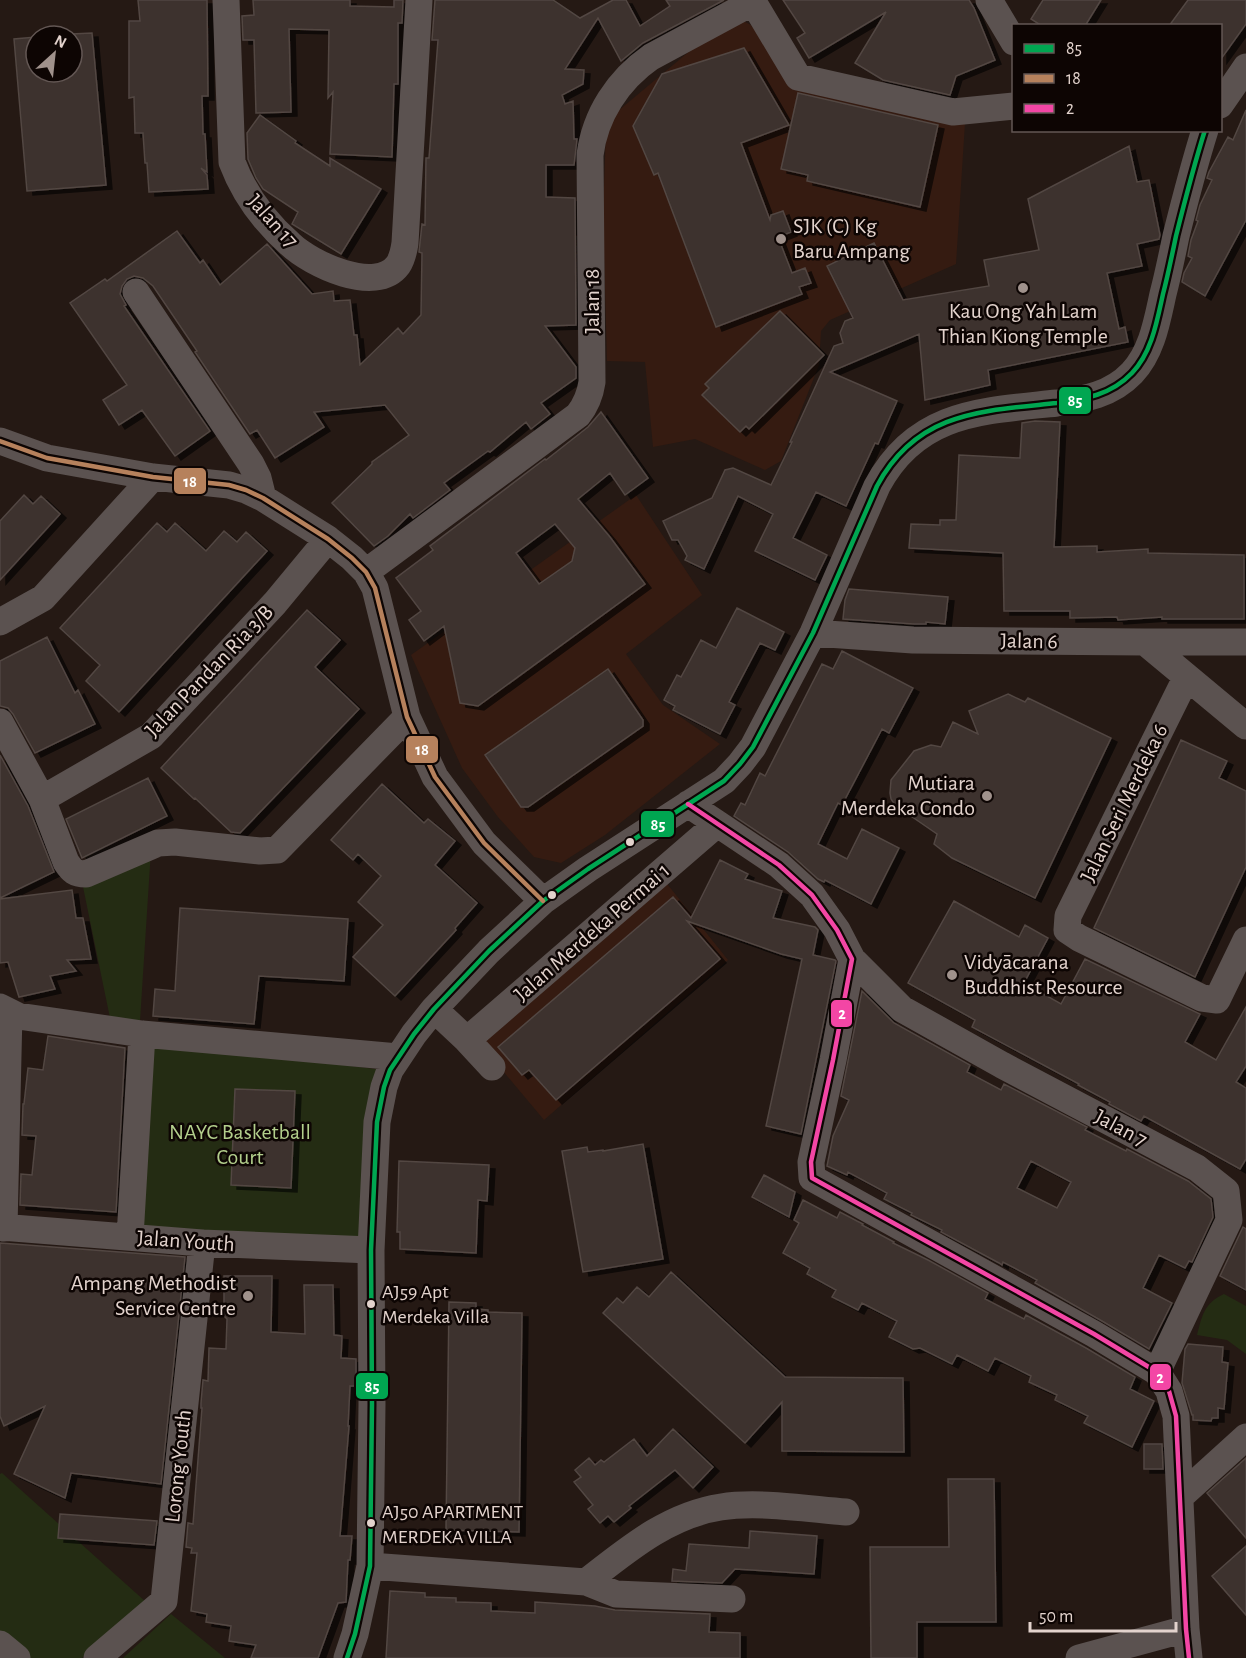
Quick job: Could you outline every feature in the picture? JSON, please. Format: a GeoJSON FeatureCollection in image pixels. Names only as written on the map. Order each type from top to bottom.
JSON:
{"type":"FeatureCollection","features":[{"type":"Feature","properties":{"kind":"street","name":"Jalan 17"},"geometry":{"type":"LineString","coordinates":[[226,0],[232,162],[248,197],[291,246],[311,259],[332,270],[378,278],[389,273],[398,265],[405,243],[419,0]]}},
{"type":"Feature","properties":{"kind":"street"},"geometry":{"type":"LineString","coordinates":[[989,0],[1012,39]]}},
{"type":"Feature","properties":{"kind":"street","name":"Jalan 18"},"geometry":{"type":"LineString","coordinates":[[366,572],[578,415],[585,405],[592,382],[592,139],[608,102],[638,66],[753,1],[798,77],[953,112],[1012,106]]}},
{"type":"Feature","properties":{"kind":"street"},"geometry":{"type":"LineString","coordinates":[[1222,103],[1246,67]]}},
{"type":"Feature","properties":{"kind":"street"},"geometry":{"type":"LineString","coordinates":[[346,1658],[355,1634],[370,1566],[371,1250],[377,1122],[390,1070],[434,1009],[489,951],[543,901],[588,869],[724,781],[740,764],[753,747],[813,633],[877,486],[887,468],[914,440],[930,429],[956,418],[998,410],[1086,399],[1103,394],[1131,374],[1149,346],[1156,323],[1185,198],[1204,132]]}},
{"type":"Feature","properties":{"kind":"street"},"geometry":{"type":"LineString","coordinates":[[136,292],[251,464],[258,478],[263,498]]}},
{"type":"Feature","properties":{"kind":"street"},"geometry":{"type":"LineString","coordinates":[[0,441],[47,459],[153,477],[229,485],[246,490],[263,498],[328,539],[352,558],[366,572],[375,588],[407,717],[435,777],[484,843],[543,901]]}},
{"type":"Feature","properties":{"kind":"street"},"geometry":{"type":"LineString","coordinates":[[0,622],[43,598],[153,477]]}},
{"type":"Feature","properties":{"kind":"street","name":"Jalan Pandan Ria 3/B"},"geometry":{"type":"LineString","coordinates":[[42,799],[151,736],[275,603],[328,539]]}},
{"type":"Feature","properties":{"kind":"street","name":"Jalan 6"},"geometry":{"type":"LineString","coordinates":[[813,633],[913,640],[1246,642]]}},
{"type":"Feature","properties":{"kind":"street"},"geometry":{"type":"LineString","coordinates":[[1145,642],[1246,726]]}},
{"type":"Feature","properties":{"kind":"street","name":"Jalan Seri Merdeka 6"},"geometry":{"type":"LineString","coordinates":[[1186,678],[1068,916],[1067,930],[1202,998],[1217,1000],[1246,940]]}},
{"type":"Feature","properties":{"kind":"street"},"geometry":{"type":"LineString","coordinates":[[0,722],[42,799],[66,862],[72,871],[86,874],[158,843],[175,842],[260,852],[277,850],[407,717]]}},
{"type":"Feature","properties":{"kind":"street","name":"Jalan 7"},"geometry":{"type":"LineString","coordinates":[[688,804],[779,865],[812,895],[837,930],[852,959],[902,1009],[1197,1168],[1226,1191],[1229,1220],[1157,1372]]}},
{"type":"Feature","properties":{"kind":"street","name":"Jalan Merdeka Permai 1"},"geometry":{"type":"LineString","coordinates":[[467,1040],[717,824]]}},
{"type":"Feature","properties":{"kind":"street"},"geometry":{"type":"LineString","coordinates":[[852,959],[811,1162],[812,1178],[1094,1334],[1157,1372],[1169,1391],[1176,1416],[1189,1658]]}},
{"type":"Feature","properties":{"kind":"street"},"geometry":{"type":"LineString","coordinates":[[434,1009],[492,1067]]}},
{"type":"Feature","properties":{"kind":"street"},"geometry":{"type":"LineString","coordinates":[[2,1228],[4,1010],[18,1016],[142,1034],[398,1057]]}},
{"type":"Feature","properties":{"kind":"street"},"geometry":{"type":"LineString","coordinates":[[130,1237],[142,1034]]}},
{"type":"Feature","properties":{"kind":"street","name":"Jalan Youth"},"geometry":{"type":"LineString","coordinates":[[2,1228],[202,1243],[371,1250]]}},
{"type":"Feature","properties":{"kind":"street","name":"Lorong Youth"},"geometry":{"type":"LineString","coordinates":[[97,1658],[164,1601],[202,1243]]}},
{"type":"Feature","properties":{"kind":"street"},"geometry":{"type":"LineString","coordinates":[[1180,1496],[1246,1437]]}},
{"type":"Feature","properties":{"kind":"street"},"geometry":{"type":"LineString","coordinates":[[586,1582],[633,1545],[696,1512],[723,1507],[756,1505],[846,1512]]}},
{"type":"Feature","properties":{"kind":"street"},"geometry":{"type":"LineString","coordinates":[[370,1566],[586,1582],[616,1594],[732,1599]]}},
{"type":"Feature","properties":{"kind":"street"},"geometry":{"type":"LineString","coordinates":[[1079,1658],[1186,1629]]}},
{"type":"Feature","properties":{"kind":"street"},"geometry":{"type":"LineString","coordinates":[[0,1644],[16,1658]]}},
{"type":"Feature","properties":{"kind":"shaded area","name":"SJK (C) Kg Baru Ampang"},"geometry":{"type":"Polygon","coordinates":[[[743,21],[751,25],[795,83],[965,123],[956,264],[830,320],[821,331],[819,365],[781,461],[765,470],[695,439],[653,447],[645,362],[607,361],[603,215],[606,129],[618,111],[691,50],[743,21]]]}},
{"type":"Feature","properties":{"kind":"shaded area"},"geometry":{"type":"Polygon","coordinates":[[[636,495],[702,595],[626,654],[663,705],[720,744],[605,835],[561,863],[534,857],[498,817],[462,768],[411,655],[636,495]]]}},
{"type":"Feature","properties":{"kind":"shaded area"},"geometry":{"type":"Polygon","coordinates":[[[664,880],[728,960],[544,1120],[477,1040],[664,880]]]}},
{"type":"Feature","properties":{"kind":"green space"},"geometry":{"type":"Polygon","coordinates":[[[151,850],[140,1021],[110,1018],[82,882],[151,850]]]}},
{"type":"Feature","properties":{"kind":"green space","name":"NAYC Basketball Court"},"geometry":{"type":"Polygon","coordinates":[[[149,1040],[383,1070],[362,1236],[206,1238],[138,1232],[149,1040]]]}},
{"type":"Feature","properties":{"kind":"green space"},"geometry":{"type":"Polygon","coordinates":[[[1224,1294],[1246,1306],[1246,1354],[1227,1340],[1197,1335],[1202,1316],[1208,1306],[1224,1294]]]}},
{"type":"Feature","properties":{"kind":"green space"},"geometry":{"type":"Polygon","coordinates":[[[2,1473],[146,1602],[82,1658],[30,1658],[0,1631],[0,1474],[2,1473]]]}},
{"type":"Feature","properties":{"kind":"green space"},"geometry":{"type":"Polygon","coordinates":[[[171,1614],[225,1658],[123,1658],[171,1614]]]}},
{"type":"Feature","properties":{"kind":"building"},"geometry":{"type":"Polygon","coordinates":[[[138,0],[207,0],[208,96],[202,96],[207,172],[201,168],[207,175],[208,189],[149,192],[143,133],[135,133],[134,97],[129,98],[129,21],[140,21],[138,0]]]}},
{"type":"Feature","properties":{"kind":"building"},"geometry":{"type":"Polygon","coordinates":[[[253,0],[350,0],[350,6],[394,7],[394,0],[403,0],[402,23],[398,23],[398,84],[394,84],[392,157],[330,154],[333,92],[328,98],[329,30],[289,29],[291,112],[256,113],[254,40],[243,40],[242,16],[254,15],[253,0]]]}},
{"type":"Feature","properties":{"kind":"building"},"geometry":{"type":"Polygon","coordinates":[[[435,0],[553,0],[580,18],[613,0],[626,0],[640,26],[670,6],[666,0],[724,0],[643,43],[621,61],[598,18],[565,69],[584,70],[583,84],[562,95],[565,104],[573,101],[574,139],[577,139],[574,165],[546,165],[546,197],[575,198],[576,325],[545,326],[576,367],[576,378],[541,403],[550,414],[531,429],[526,422],[490,452],[488,451],[444,483],[450,490],[413,518],[410,514],[388,536],[374,546],[332,503],[372,462],[409,435],[385,405],[314,412],[324,427],[275,458],[257,430],[250,434],[153,286],[143,278],[134,276],[127,279],[122,286],[120,294],[126,305],[124,306],[210,431],[175,456],[142,410],[119,425],[103,400],[127,385],[70,303],[105,279],[107,281],[177,231],[200,263],[203,260],[220,285],[267,244],[312,294],[333,291],[334,301],[350,300],[360,365],[398,328],[403,334],[421,315],[422,253],[419,252],[422,224],[425,225],[426,158],[429,158],[438,40],[432,40],[435,0]]]}},
{"type":"Feature","properties":{"kind":"building"},"geometry":{"type":"Polygon","coordinates":[[[783,0],[969,0],[995,60],[956,76],[950,95],[883,80],[855,63],[886,12],[809,58],[797,38],[805,33],[783,0]]]}},
{"type":"Feature","properties":{"kind":"building"},"geometry":{"type":"Polygon","coordinates":[[[1043,0],[1101,0],[1086,24],[1039,24],[1031,19],[1043,0]]]}},
{"type":"Feature","properties":{"kind":"building"},"geometry":{"type":"Polygon","coordinates":[[[1188,0],[1246,0],[1246,24],[1222,58],[1222,24],[1170,24],[1188,0]]]}},
{"type":"Feature","properties":{"kind":"building"},"geometry":{"type":"Polygon","coordinates":[[[84,33],[92,33],[106,185],[27,191],[14,39],[24,38],[24,84],[84,84],[84,33]]]}},
{"type":"Feature","properties":{"kind":"building"},"geometry":{"type":"Polygon","coordinates":[[[744,48],[789,125],[741,143],[770,220],[771,215],[783,211],[791,232],[778,237],[792,273],[805,268],[811,283],[799,287],[802,294],[716,327],[658,173],[654,175],[633,126],[662,74],[744,48]]]}},
{"type":"Feature","properties":{"kind":"building"},"geometry":{"type":"Polygon","coordinates":[[[798,93],[938,125],[920,207],[807,181],[808,175],[781,169],[798,93]]]}},
{"type":"Feature","properties":{"kind":"building"},"geometry":{"type":"Polygon","coordinates":[[[1246,110],[1246,220],[1205,296],[1182,282],[1192,258],[1188,256],[1191,240],[1198,221],[1196,220],[1200,205],[1212,180],[1207,178],[1209,172],[1228,137],[1233,140],[1246,110]]]}},
{"type":"Feature","properties":{"kind":"building"},"geometry":{"type":"Polygon","coordinates":[[[260,115],[296,141],[295,143],[330,166],[330,158],[381,189],[341,254],[292,224],[298,212],[263,189],[256,178],[248,159],[247,133],[260,115]]]}},
{"type":"Feature","properties":{"kind":"building"},"geometry":{"type":"Polygon","coordinates":[[[1129,146],[1137,182],[1149,180],[1160,235],[1159,239],[1137,244],[1142,266],[1107,273],[1119,329],[1125,327],[1128,342],[988,370],[990,385],[925,400],[919,334],[830,372],[897,401],[846,506],[816,492],[793,538],[827,555],[815,580],[755,551],[773,514],[738,496],[704,569],[685,560],[687,556],[678,540],[672,540],[663,521],[712,498],[725,470],[733,468],[771,485],[834,346],[843,343],[840,333],[845,321],[853,318],[827,266],[874,243],[903,300],[989,286],[984,260],[1039,250],[1028,199],[1129,146]]]}},
{"type":"Feature","properties":{"kind":"building"},"geometry":{"type":"Polygon","coordinates":[[[780,311],[824,355],[749,429],[746,426],[740,432],[702,395],[709,388],[705,384],[780,311]]]}},
{"type":"Feature","properties":{"kind":"building"},"geometry":{"type":"Polygon","coordinates":[[[601,412],[648,478],[625,495],[610,473],[578,499],[645,584],[478,706],[460,703],[444,626],[424,641],[409,620],[421,611],[396,578],[433,550],[430,546],[588,427],[601,412]],[[555,524],[516,553],[539,584],[572,561],[575,548],[555,524]]]}},
{"type":"Feature","properties":{"kind":"building"},"geometry":{"type":"Polygon","coordinates":[[[1060,422],[1054,547],[1097,546],[1097,552],[1148,549],[1148,553],[1244,555],[1244,619],[1162,619],[1162,617],[1118,620],[1117,617],[1070,618],[1070,611],[1004,611],[1003,553],[909,548],[911,524],[940,525],[940,520],[956,520],[959,455],[1020,458],[1022,423],[1060,422]]]}},
{"type":"Feature","properties":{"kind":"building"},"geometry":{"type":"Polygon","coordinates":[[[24,495],[33,504],[41,496],[60,514],[0,580],[0,521],[24,495]]]}},
{"type":"Feature","properties":{"kind":"building"},"geometry":{"type":"Polygon","coordinates":[[[157,523],[167,532],[175,523],[206,551],[224,531],[237,542],[246,532],[267,551],[119,712],[86,681],[100,665],[60,628],[157,523]]]}},
{"type":"Feature","properties":{"kind":"building"},"geometry":{"type":"Polygon","coordinates":[[[849,589],[948,597],[945,624],[843,619],[849,589]]]}},
{"type":"Feature","properties":{"kind":"building"},"geometry":{"type":"Polygon","coordinates":[[[737,608],[784,632],[775,650],[760,643],[729,702],[735,705],[720,734],[673,710],[675,706],[664,700],[677,675],[681,677],[701,640],[716,648],[737,608]]]}},
{"type":"Feature","properties":{"kind":"building"},"geometry":{"type":"Polygon","coordinates":[[[307,610],[340,640],[315,667],[359,709],[240,833],[231,832],[161,768],[307,610]]]}},
{"type":"Feature","properties":{"kind":"building"},"geometry":{"type":"Polygon","coordinates":[[[47,637],[75,693],[78,690],[95,724],[35,753],[13,714],[8,708],[0,706],[0,661],[47,637]]]}},
{"type":"Feature","properties":{"kind":"building"},"geometry":{"type":"Polygon","coordinates":[[[842,651],[913,688],[889,733],[882,729],[842,805],[838,803],[818,844],[847,859],[862,829],[899,848],[871,904],[825,880],[824,882],[818,879],[788,852],[734,816],[741,803],[745,805],[760,773],[765,776],[822,664],[833,669],[842,651]]]}},
{"type":"Feature","properties":{"kind":"building"},"geometry":{"type":"Polygon","coordinates":[[[608,669],[643,720],[643,726],[528,807],[521,807],[485,755],[608,669]]]}},
{"type":"Feature","properties":{"kind":"building","name":"Mutiara Merdeka Condo"},"geometry":{"type":"Polygon","coordinates":[[[1008,694],[1025,702],[1028,698],[1111,738],[1035,898],[952,858],[934,844],[937,834],[895,805],[890,793],[891,780],[914,751],[931,745],[941,747],[953,722],[978,734],[969,711],[1008,694]]]}},
{"type":"Feature","properties":{"kind":"building"},"geometry":{"type":"Polygon","coordinates":[[[1181,740],[1227,761],[1219,778],[1246,791],[1246,867],[1195,977],[1094,928],[1181,740]]]}},
{"type":"Feature","properties":{"kind":"building"},"geometry":{"type":"Polygon","coordinates":[[[0,755],[28,806],[54,872],[0,898],[0,755]]]}},
{"type":"Feature","properties":{"kind":"building"},"geometry":{"type":"Polygon","coordinates":[[[148,778],[167,816],[82,858],[66,819],[148,778]]]}},
{"type":"Feature","properties":{"kind":"building"},"geometry":{"type":"Polygon","coordinates":[[[382,784],[424,823],[428,819],[455,841],[435,865],[477,903],[455,928],[456,930],[395,996],[353,957],[383,925],[358,902],[381,876],[358,854],[353,860],[331,840],[382,784]]]}},
{"type":"Feature","properties":{"kind":"building"},"geometry":{"type":"Polygon","coordinates":[[[720,860],[748,874],[745,879],[782,891],[773,918],[815,927],[818,930],[813,955],[836,961],[801,1134],[766,1126],[802,959],[781,954],[687,921],[720,959],[556,1100],[529,1070],[522,1075],[498,1047],[673,897],[691,918],[720,860]]]}},
{"type":"Feature","properties":{"kind":"building"},"geometry":{"type":"Polygon","coordinates":[[[72,890],[76,918],[83,918],[91,959],[67,960],[76,971],[50,976],[55,989],[19,997],[8,962],[0,963],[0,899],[72,890]]]}},
{"type":"Feature","properties":{"kind":"building"},"geometry":{"type":"Polygon","coordinates":[[[954,901],[1019,937],[1025,925],[1048,938],[1024,983],[1061,1004],[1085,959],[1200,1014],[1185,1042],[1216,1060],[1246,1007],[1246,1066],[1236,1082],[1246,1088],[1246,1159],[1240,1169],[1144,1116],[1141,1121],[1109,1104],[1110,1102],[1079,1084],[972,1027],[975,1020],[908,983],[954,901]]]}},
{"type":"Feature","properties":{"kind":"building"},"geometry":{"type":"Polygon","coordinates":[[[180,908],[348,919],[344,981],[259,976],[254,1024],[153,1016],[155,989],[175,991],[180,908]]]}},
{"type":"Feature","properties":{"kind":"building"},"geometry":{"type":"Polygon","coordinates":[[[862,991],[894,1023],[970,1065],[967,1072],[1001,1090],[1004,1084],[1087,1127],[1085,1130],[1188,1181],[1211,1199],[1213,1217],[1192,1262],[1189,1261],[1185,1268],[1159,1255],[1143,1288],[1172,1303],[1149,1349],[1035,1283],[1037,1280],[1003,1262],[1002,1265],[884,1199],[887,1193],[848,1172],[847,1175],[827,1166],[833,1136],[849,1100],[841,1096],[862,991]],[[1031,1161],[1017,1188],[1057,1208],[1071,1182],[1031,1161]]]}},
{"type":"Feature","properties":{"kind":"building"},"geometry":{"type":"Polygon","coordinates":[[[48,1036],[125,1048],[116,1212],[20,1205],[21,1174],[32,1175],[36,1136],[22,1135],[28,1068],[43,1070],[48,1036]]]}},
{"type":"Feature","properties":{"kind":"building"},"geometry":{"type":"Polygon","coordinates":[[[235,1089],[295,1091],[291,1188],[231,1185],[235,1089]]]}},
{"type":"Feature","properties":{"kind":"building"},"geometry":{"type":"Polygon","coordinates":[[[643,1144],[663,1259],[583,1272],[562,1151],[587,1147],[588,1152],[603,1151],[643,1144]]]}},
{"type":"Feature","properties":{"kind":"building"},"geometry":{"type":"Polygon","coordinates":[[[399,1161],[489,1165],[487,1201],[478,1200],[476,1253],[400,1249],[400,1232],[397,1232],[399,1161]]]}},
{"type":"Feature","properties":{"kind":"building"},"geometry":{"type":"Polygon","coordinates":[[[764,1175],[795,1192],[789,1217],[752,1197],[764,1175]]]}},
{"type":"Feature","properties":{"kind":"building"},"geometry":{"type":"Polygon","coordinates":[[[803,1200],[837,1218],[840,1212],[863,1224],[893,1243],[988,1293],[985,1299],[1024,1319],[1026,1315],[1135,1377],[1130,1389],[1154,1401],[1132,1447],[1084,1423],[1088,1416],[1055,1400],[1057,1395],[1029,1382],[1031,1376],[995,1358],[988,1371],[957,1355],[952,1364],[920,1348],[913,1349],[889,1337],[897,1321],[862,1303],[858,1310],[832,1297],[836,1290],[807,1274],[810,1268],[783,1253],[799,1223],[794,1220],[803,1200]]]}},
{"type":"Feature","properties":{"kind":"building"},"geometry":{"type":"Polygon","coordinates":[[[1243,1227],[1246,1229],[1246,1290],[1220,1276],[1243,1227]]]}},
{"type":"Feature","properties":{"kind":"building"},"geometry":{"type":"Polygon","coordinates":[[[0,1243],[185,1257],[161,1484],[71,1473],[65,1498],[14,1474],[45,1406],[4,1426],[0,1416],[0,1243]]]}},
{"type":"Feature","properties":{"kind":"building"},"geometry":{"type":"Polygon","coordinates":[[[671,1272],[785,1377],[903,1378],[904,1452],[782,1451],[782,1402],[745,1443],[603,1313],[617,1298],[623,1303],[637,1287],[649,1297],[671,1272]]]}},
{"type":"Feature","properties":{"kind":"building"},"geometry":{"type":"Polygon","coordinates":[[[224,1276],[272,1276],[271,1332],[305,1334],[304,1285],[333,1285],[334,1335],[342,1336],[341,1358],[356,1359],[356,1386],[350,1386],[340,1536],[352,1536],[350,1560],[348,1560],[346,1602],[338,1603],[318,1658],[251,1658],[256,1645],[229,1641],[231,1626],[206,1622],[207,1614],[191,1611],[197,1553],[191,1553],[192,1548],[186,1547],[188,1523],[193,1524],[203,1380],[208,1381],[209,1348],[226,1349],[227,1319],[224,1316],[224,1276]]]}},
{"type":"Feature","properties":{"kind":"building"},"geometry":{"type":"Polygon","coordinates":[[[449,1302],[476,1303],[476,1309],[488,1310],[488,1312],[522,1313],[519,1532],[446,1530],[449,1302]]]}},
{"type":"Feature","properties":{"kind":"building"},"geometry":{"type":"Polygon","coordinates":[[[1188,1344],[1223,1347],[1222,1362],[1228,1363],[1224,1409],[1218,1408],[1218,1418],[1212,1418],[1211,1421],[1193,1420],[1182,1383],[1185,1349],[1188,1344]]]}},
{"type":"Feature","properties":{"kind":"building"},"geometry":{"type":"Polygon","coordinates":[[[673,1429],[713,1467],[693,1488],[675,1470],[629,1506],[631,1508],[614,1522],[608,1516],[600,1523],[588,1509],[593,1505],[574,1482],[581,1477],[575,1470],[589,1458],[595,1465],[601,1460],[604,1462],[634,1439],[647,1456],[673,1429]]]}},
{"type":"Feature","properties":{"kind":"building"},"geometry":{"type":"Polygon","coordinates":[[[1144,1444],[1162,1444],[1163,1469],[1144,1469],[1144,1444]]]}},
{"type":"Feature","properties":{"kind":"building"},"geometry":{"type":"Polygon","coordinates":[[[1246,1458],[1246,1538],[1207,1493],[1246,1458]]]}},
{"type":"Feature","properties":{"kind":"building"},"geometry":{"type":"Polygon","coordinates":[[[948,1479],[994,1479],[996,1622],[917,1622],[917,1658],[871,1658],[870,1547],[949,1547],[948,1479]]]}},
{"type":"Feature","properties":{"kind":"building"},"geometry":{"type":"Polygon","coordinates":[[[60,1514],[157,1521],[154,1545],[58,1538],[60,1514]]]}},
{"type":"Feature","properties":{"kind":"building"},"geometry":{"type":"Polygon","coordinates":[[[750,1531],[817,1536],[814,1574],[735,1569],[722,1583],[672,1581],[673,1569],[686,1571],[689,1544],[749,1548],[750,1531]]]}},
{"type":"Feature","properties":{"kind":"building"},"geometry":{"type":"Polygon","coordinates":[[[1246,1546],[1246,1615],[1212,1576],[1246,1546]]]}},
{"type":"Feature","properties":{"kind":"building"},"geometry":{"type":"Polygon","coordinates":[[[390,1591],[425,1593],[425,1597],[456,1598],[456,1602],[491,1603],[491,1611],[535,1613],[535,1602],[595,1606],[615,1610],[710,1614],[709,1632],[740,1633],[740,1658],[386,1658],[390,1591]]]}},
{"type":"Feature","properties":{"kind":"transit line","name":"85"},"geometry":{"type":"LineString","coordinates":[[347,1658],[355,1634],[370,1566],[371,1250],[377,1122],[390,1070],[434,1009],[489,951],[543,901],[588,869],[724,781],[740,764],[753,747],[813,633],[877,486],[893,461],[912,443],[932,429],[954,419],[978,413],[1097,395],[1124,380],[1139,365],[1153,336],[1179,223],[1204,132]]}},
{"type":"Feature","properties":{"kind":"transit line","name":"18"},"geometry":{"type":"LineString","coordinates":[[0,441],[47,458],[153,477],[229,485],[246,490],[263,498],[328,539],[352,558],[366,572],[375,588],[407,717],[435,777],[484,843],[543,901]]}},
{"type":"Feature","properties":{"kind":"transit line","name":"2"},"geometry":{"type":"LineString","coordinates":[[688,804],[779,865],[812,895],[837,930],[852,959],[811,1162],[812,1178],[1094,1334],[1157,1372],[1169,1391],[1176,1416],[1189,1658]]}},
{"type":"Feature","properties":{"kind":"place","name":"SJK (C) Kg Baru Ampang"},"geometry":{"type":"Point","coordinates":[781,239]}},
{"type":"Feature","properties":{"kind":"place","name":"Kau Ong Yah Lam Thian Kiong Temple"},"geometry":{"type":"Point","coordinates":[1023,288]}},
{"type":"Feature","properties":{"kind":"place","name":"Mutiara Merdeka Condo"},"geometry":{"type":"Point","coordinates":[987,796]}},
{"type":"Feature","properties":{"kind":"place","name":"Vidyācaraṇa Buddhist Resource"},"geometry":{"type":"Point","coordinates":[952,975]}},
{"type":"Feature","properties":{"kind":"place","name":"Ampang Methodist Service Centre"},"geometry":{"type":"Point","coordinates":[248,1296]}},
{"type":"Feature","properties":{"kind":"place","name":"AJ59 Apt Merdeka Villa"},"geometry":{"type":"Point","coordinates":[371,1304]}},
{"type":"Feature","properties":{"kind":"place","name":"AJ50 APARTMENT MERDEKA VILLA"},"geometry":{"type":"Point","coordinates":[371,1523]}}]}
